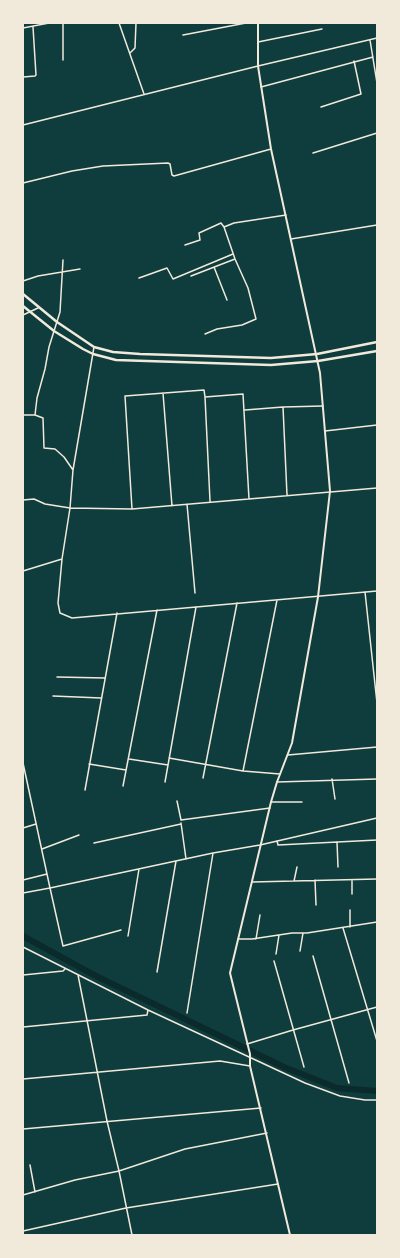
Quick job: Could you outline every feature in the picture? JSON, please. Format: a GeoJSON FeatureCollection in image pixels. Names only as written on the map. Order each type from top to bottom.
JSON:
{"type":"FeatureCollection","features":[{"type":"Feature","properties":{"kind":"highway"},"geometry":{"type":"LineString","coordinates":[[23,294],[38,308],[94,347],[113,352],[271,358],[317,354],[377,342]]}},
{"type":"Feature","properties":{"kind":"highway"},"geometry":{"type":"LineString","coordinates":[[23,306],[54,331],[83,349],[93,354],[116,360],[271,365],[318,361],[377,351]]}},
{"type":"Feature","properties":{"kind":"street"},"geometry":{"type":"LineString","coordinates":[[23,28],[49,23]]}},
{"type":"Feature","properties":{"kind":"street"},"geometry":{"type":"LineString","coordinates":[[63,23],[63,60]]}},
{"type":"Feature","properties":{"kind":"street"},"geometry":{"type":"LineString","coordinates":[[119,23],[144,94]]}},
{"type":"Feature","properties":{"kind":"street"},"geometry":{"type":"LineString","coordinates":[[130,53],[135,48],[136,23]]}},
{"type":"Feature","properties":{"kind":"street"},"geometry":{"type":"LineString","coordinates":[[183,35],[246,23]]}},
{"type":"Feature","properties":{"kind":"street"},"geometry":{"type":"LineString","coordinates":[[258,23],[258,66],[271,149],[320,373],[330,492],[318,597],[292,743],[271,802],[230,973],[250,1056],[250,1066],[290,1235]]}},
{"type":"Feature","properties":{"kind":"street"},"geometry":{"type":"LineString","coordinates":[[23,77],[36,75],[33,27]]}},
{"type":"Feature","properties":{"kind":"street"},"geometry":{"type":"LineString","coordinates":[[258,42],[322,29]]}},
{"type":"Feature","properties":{"kind":"street"},"geometry":{"type":"LineString","coordinates":[[23,125],[144,94],[377,38]]}},
{"type":"Feature","properties":{"kind":"street"},"geometry":{"type":"LineString","coordinates":[[370,40],[377,83]]}},
{"type":"Feature","properties":{"kind":"street"},"geometry":{"type":"LineString","coordinates":[[261,87],[373,57]]}},
{"type":"Feature","properties":{"kind":"street"},"geometry":{"type":"LineString","coordinates":[[321,107],[361,94],[354,61]]}},
{"type":"Feature","properties":{"kind":"street"},"geometry":{"type":"LineString","coordinates":[[312,153],[377,133]]}},
{"type":"Feature","properties":{"kind":"street"},"geometry":{"type":"LineString","coordinates":[[23,183],[72,171],[103,166],[170,164],[172,175],[174,176],[271,149]]}},
{"type":"Feature","properties":{"kind":"street"},"geometry":{"type":"LineString","coordinates":[[224,227],[234,223],[286,215]]}},
{"type":"Feature","properties":{"kind":"street"},"geometry":{"type":"LineString","coordinates":[[185,245],[200,240],[199,233],[221,223],[224,227],[233,254],[248,288],[256,319],[242,325],[217,329],[205,334]]}},
{"type":"Feature","properties":{"kind":"street"},"geometry":{"type":"LineString","coordinates":[[291,238],[377,225]]}},
{"type":"Feature","properties":{"kind":"street"},"geometry":{"type":"LineString","coordinates":[[139,278],[167,268],[173,279],[233,254]]}},
{"type":"Feature","properties":{"kind":"street"},"geometry":{"type":"LineString","coordinates":[[191,276],[235,259]]}},
{"type":"Feature","properties":{"kind":"street"},"geometry":{"type":"LineString","coordinates":[[35,415],[37,398],[60,312],[63,260]]}},
{"type":"Feature","properties":{"kind":"street"},"geometry":{"type":"LineString","coordinates":[[214,267],[227,300]]}},
{"type":"Feature","properties":{"kind":"street"},"geometry":{"type":"LineString","coordinates":[[23,281],[38,276],[80,269]]}},
{"type":"Feature","properties":{"kind":"street"},"geometry":{"type":"LineString","coordinates":[[23,314],[38,308]]}},
{"type":"Feature","properties":{"kind":"street"},"geometry":{"type":"LineString","coordinates":[[94,347],[73,470],[70,508],[62,559],[58,603],[60,613],[72,618],[377,591]]}},
{"type":"Feature","properties":{"kind":"street"},"geometry":{"type":"LineString","coordinates":[[132,509],[125,396],[204,390],[210,502]]}},
{"type":"Feature","properties":{"kind":"street"},"geometry":{"type":"LineString","coordinates":[[163,393],[172,506]]}},
{"type":"Feature","properties":{"kind":"street"},"geometry":{"type":"LineString","coordinates":[[205,397],[243,394],[249,499]]}},
{"type":"Feature","properties":{"kind":"street"},"geometry":{"type":"LineString","coordinates":[[244,410],[323,406]]}},
{"type":"Feature","properties":{"kind":"street"},"geometry":{"type":"LineString","coordinates":[[283,407],[287,495]]}},
{"type":"Feature","properties":{"kind":"street"},"geometry":{"type":"LineString","coordinates":[[23,415],[35,415],[43,418],[44,448],[54,449],[64,457],[73,470]]}},
{"type":"Feature","properties":{"kind":"street"},"geometry":{"type":"LineString","coordinates":[[325,431],[377,425]]}},
{"type":"Feature","properties":{"kind":"street"},"geometry":{"type":"LineString","coordinates":[[23,500],[34,499],[45,504],[70,508],[132,509],[377,488]]}},
{"type":"Feature","properties":{"kind":"street"},"geometry":{"type":"LineString","coordinates":[[187,504],[195,593]]}},
{"type":"Feature","properties":{"kind":"street"},"geometry":{"type":"LineString","coordinates":[[23,570],[62,559]]}},
{"type":"Feature","properties":{"kind":"street"},"geometry":{"type":"LineString","coordinates":[[366,592],[377,703]]}},
{"type":"Feature","properties":{"kind":"street"},"geometry":{"type":"LineString","coordinates":[[243,771],[277,600]]}},
{"type":"Feature","properties":{"kind":"street"},"geometry":{"type":"LineString","coordinates":[[204,778],[237,603]]}},
{"type":"Feature","properties":{"kind":"street"},"geometry":{"type":"LineString","coordinates":[[165,782],[196,607]]}},
{"type":"Feature","properties":{"kind":"street"},"geometry":{"type":"LineString","coordinates":[[123,786],[157,610]]}},
{"type":"Feature","properties":{"kind":"street"},"geometry":{"type":"LineString","coordinates":[[85,790],[117,614]]}},
{"type":"Feature","properties":{"kind":"street"},"geometry":{"type":"LineString","coordinates":[[57,677],[105,678]]}},
{"type":"Feature","properties":{"kind":"street"},"geometry":{"type":"LineString","coordinates":[[53,696],[101,698]]}},
{"type":"Feature","properties":{"kind":"street"},"geometry":{"type":"LineString","coordinates":[[288,755],[377,747]]}},
{"type":"Feature","properties":{"kind":"street"},"geometry":{"type":"LineString","coordinates":[[169,757],[243,771],[280,774]]}},
{"type":"Feature","properties":{"kind":"street"},"geometry":{"type":"LineString","coordinates":[[129,759],[168,765]]}},
{"type":"Feature","properties":{"kind":"street"},"geometry":{"type":"LineString","coordinates":[[23,763],[24,775],[63,946],[121,930]]}},
{"type":"Feature","properties":{"kind":"street"},"geometry":{"type":"LineString","coordinates":[[89,764],[126,770]]}},
{"type":"Feature","properties":{"kind":"street"},"geometry":{"type":"LineString","coordinates":[[277,782],[377,778]]}},
{"type":"Feature","properties":{"kind":"street"},"geometry":{"type":"LineString","coordinates":[[332,779],[335,799]]}},
{"type":"Feature","properties":{"kind":"street"},"geometry":{"type":"LineString","coordinates":[[177,800],[186,859]]}},
{"type":"Feature","properties":{"kind":"street"},"geometry":{"type":"LineString","coordinates":[[271,802],[302,802]]}},
{"type":"Feature","properties":{"kind":"street"},"geometry":{"type":"LineString","coordinates":[[181,820],[270,808]]}},
{"type":"Feature","properties":{"kind":"street"},"geometry":{"type":"LineString","coordinates":[[23,893],[213,853],[260,845],[377,818]]}},
{"type":"Feature","properties":{"kind":"street"},"geometry":{"type":"LineString","coordinates":[[23,828],[36,824]]}},
{"type":"Feature","properties":{"kind":"street"},"geometry":{"type":"LineString","coordinates":[[94,843],[181,824]]}},
{"type":"Feature","properties":{"kind":"street"},"geometry":{"type":"LineString","coordinates":[[42,849],[79,835]]}},
{"type":"Feature","properties":{"kind":"street"},"geometry":{"type":"LineString","coordinates":[[277,841],[278,845],[377,840]]}},
{"type":"Feature","properties":{"kind":"street"},"geometry":{"type":"LineString","coordinates":[[337,842],[338,867]]}},
{"type":"Feature","properties":{"kind":"street"},"geometry":{"type":"LineString","coordinates":[[187,1013],[213,853]]}},
{"type":"Feature","properties":{"kind":"street"},"geometry":{"type":"LineString","coordinates":[[157,972],[176,861]]}},
{"type":"Feature","properties":{"kind":"street"},"geometry":{"type":"LineString","coordinates":[[294,881],[297,867]]}},
{"type":"Feature","properties":{"kind":"street"},"geometry":{"type":"LineString","coordinates":[[128,936],[139,869]]}},
{"type":"Feature","properties":{"kind":"street"},"geometry":{"type":"LineString","coordinates":[[23,880],[47,874]]}},
{"type":"Feature","properties":{"kind":"street"},"geometry":{"type":"LineString","coordinates":[[252,882],[377,878]]}},
{"type":"Feature","properties":{"kind":"street"},"geometry":{"type":"LineString","coordinates":[[352,879],[352,894]]}},
{"type":"Feature","properties":{"kind":"street"},"geometry":{"type":"LineString","coordinates":[[315,880],[316,905]]}},
{"type":"Feature","properties":{"kind":"street"},"geometry":{"type":"LineString","coordinates":[[350,910],[350,927]]}},
{"type":"Feature","properties":{"kind":"street"},"geometry":{"type":"LineString","coordinates":[[256,939],[260,915]]}},
{"type":"Feature","properties":{"kind":"street"},"geometry":{"type":"LineString","coordinates":[[238,939],[256,939],[344,928],[377,922]]}},
{"type":"Feature","properties":{"kind":"street"},"geometry":{"type":"LineString","coordinates":[[344,928],[377,1041]]}},
{"type":"Feature","properties":{"kind":"street"},"geometry":{"type":"LineString","coordinates":[[300,951],[303,933]]}},
{"type":"Feature","properties":{"kind":"street"},"geometry":{"type":"LineString","coordinates":[[276,954],[279,935]]}},
{"type":"Feature","properties":{"kind":"street"},"geometry":{"type":"LineString","coordinates":[[23,947],[148,1010],[250,1056],[305,1083],[340,1096],[364,1100],[377,1100]]}},
{"type":"Feature","properties":{"kind":"street"},"geometry":{"type":"LineString","coordinates":[[313,956],[349,1083]]}},
{"type":"Feature","properties":{"kind":"street"},"geometry":{"type":"LineString","coordinates":[[274,961],[304,1067]]}},
{"type":"Feature","properties":{"kind":"street"},"geometry":{"type":"LineString","coordinates":[[23,975],[63,971],[65,968]]}},
{"type":"Feature","properties":{"kind":"street"},"geometry":{"type":"LineString","coordinates":[[78,976],[107,1121],[132,1235]]}},
{"type":"Feature","properties":{"kind":"street"},"geometry":{"type":"LineString","coordinates":[[247,1044],[330,1019],[377,1007]]}},
{"type":"Feature","properties":{"kind":"street"},"geometry":{"type":"LineString","coordinates":[[23,1027],[147,1015],[148,1010]]}},
{"type":"Feature","properties":{"kind":"street"},"geometry":{"type":"LineString","coordinates":[[23,1079],[220,1060],[250,1066]]}},
{"type":"Feature","properties":{"kind":"street"},"geometry":{"type":"LineString","coordinates":[[23,1129],[260,1108]]}},
{"type":"Feature","properties":{"kind":"street"},"geometry":{"type":"LineString","coordinates":[[23,1195],[75,1180],[119,1171],[185,1149],[267,1133]]}},
{"type":"Feature","properties":{"kind":"street"},"geometry":{"type":"LineString","coordinates":[[30,1165],[35,1192]]}},
{"type":"Feature","properties":{"kind":"street"},"geometry":{"type":"LineString","coordinates":[[23,1231],[126,1208],[278,1184]]}},
{"type":"Feature","properties":{"kind":"waterway"},"geometry":{"type":"LineString","coordinates":[[23,936],[94,975],[284,1067],[337,1088],[377,1091]]}}]}
